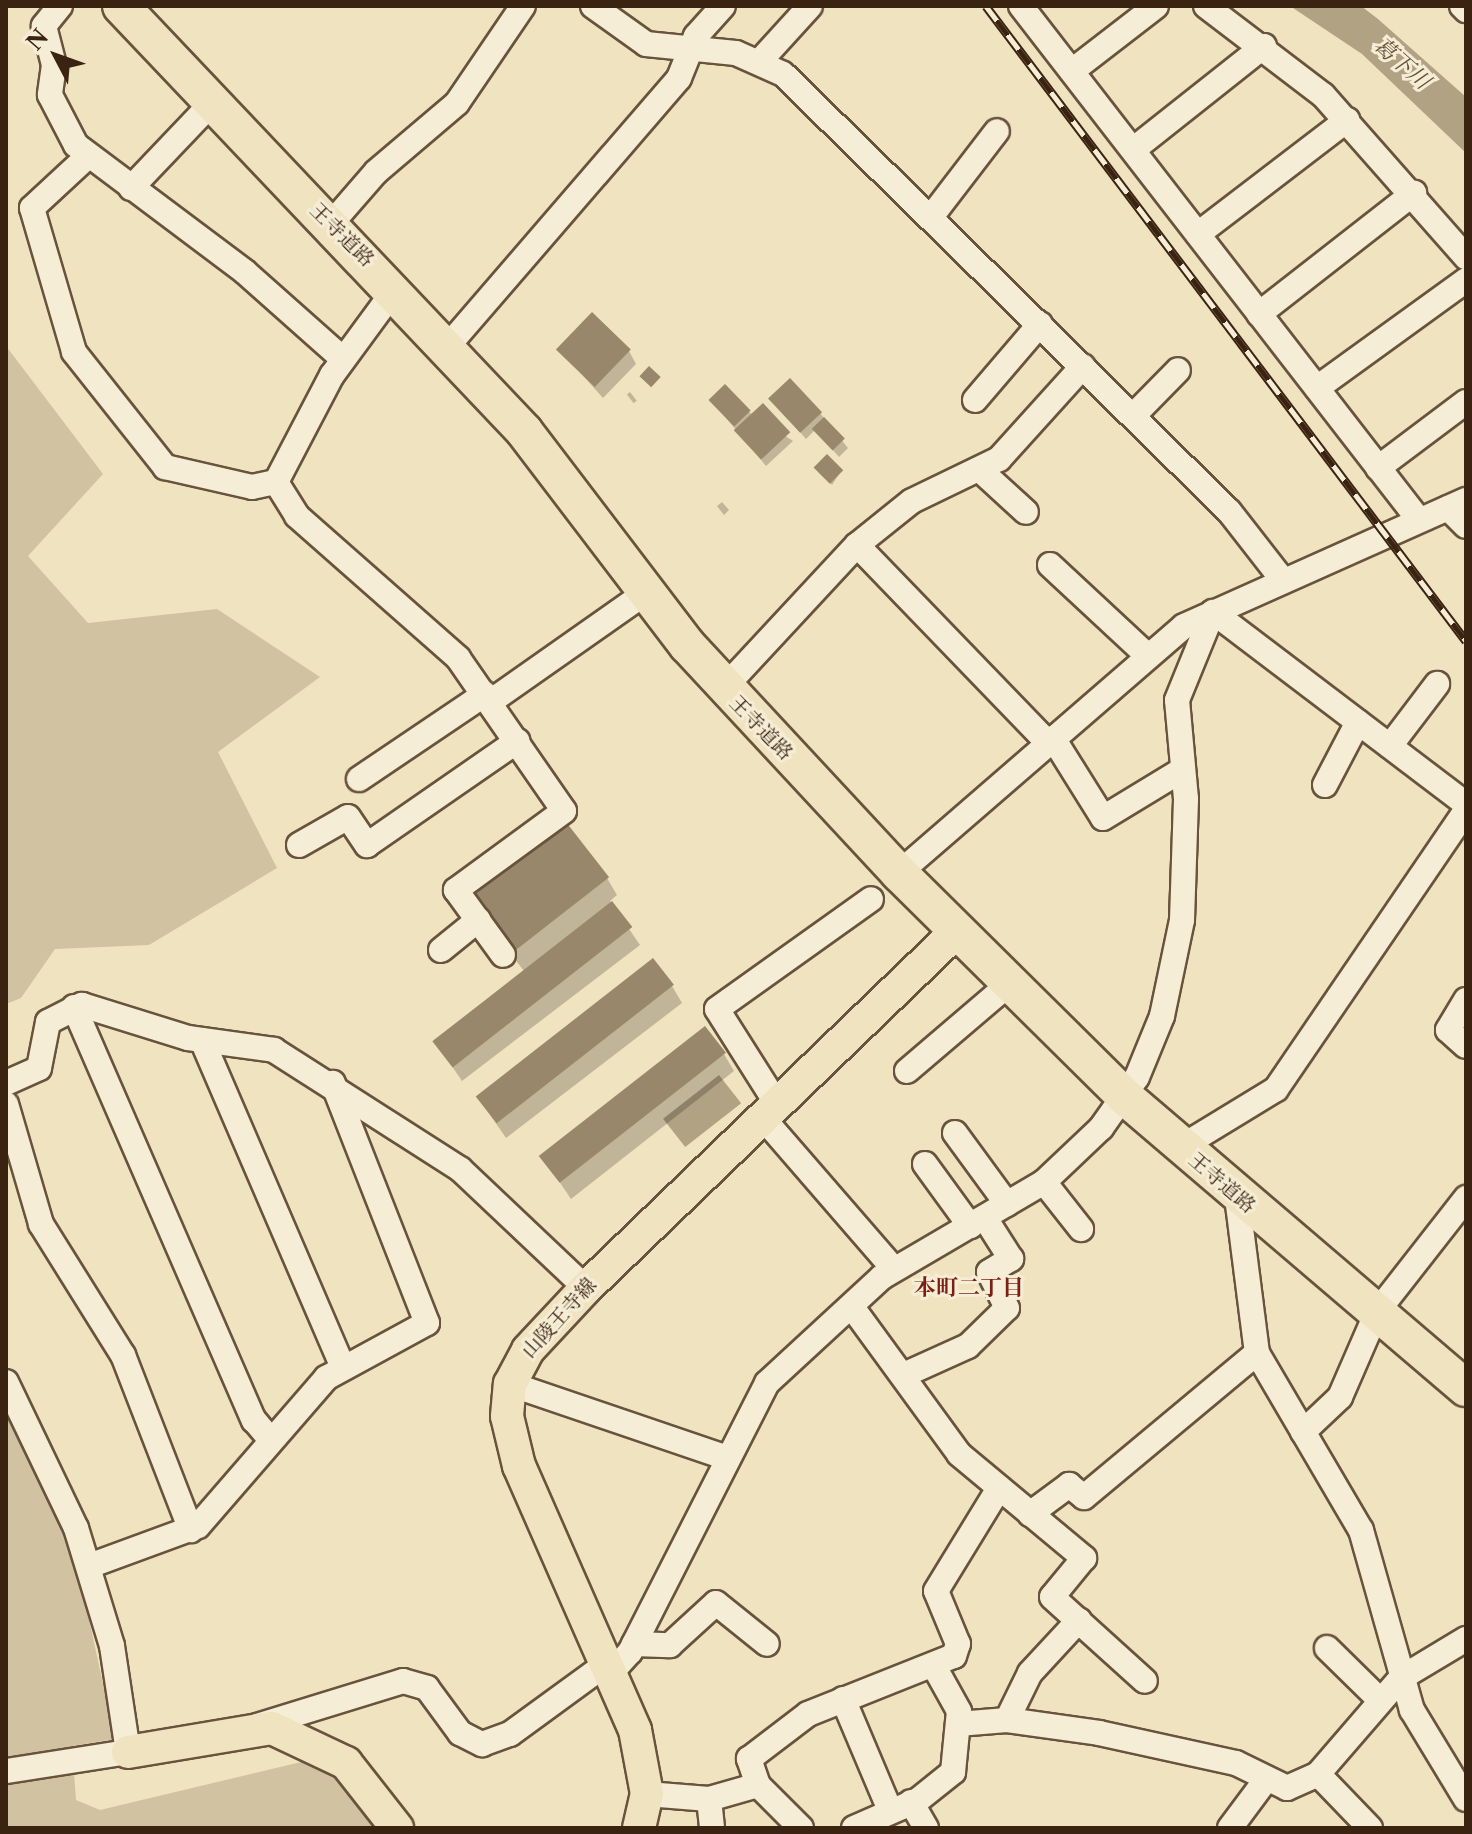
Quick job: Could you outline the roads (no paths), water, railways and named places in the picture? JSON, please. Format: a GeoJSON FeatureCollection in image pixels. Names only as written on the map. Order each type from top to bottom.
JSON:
{"type":"FeatureCollection","features":[{"type":"Feature","properties":{"kind":"highway","name":"王寺道路"},"geometry":{"type":"LineString","coordinates":[[121,6],[330,225],[396,288],[524,431],[645,593],[724,688],[899,873],[1125,1097],[1237,1197],[1466,1388]]}},
{"type":"Feature","properties":{"kind":"main road","name":"山陵王寺線"},"geometry":{"type":"LineString","coordinates":[[639,1828],[647,1794],[635,1730],[519,1466],[507,1416],[510,1384],[528,1350],[586,1288],[957,931]]}},
{"type":"Feature","properties":{"kind":"main road"},"geometry":{"type":"LineString","coordinates":[[128,1752],[251,1728],[300,1736],[346,1763],[397,1828]]}},
{"type":"Feature","properties":{"kind":"street"},"geometry":{"type":"LineString","coordinates":[[60,6],[44,26],[54,65],[50,95],[61,125],[87,157],[245,272],[343,359]]}},
{"type":"Feature","properties":{"kind":"street"},"geometry":{"type":"LineString","coordinates":[[330,225],[376,172],[457,103],[523,6]]}},
{"type":"Feature","properties":{"kind":"street"},"geometry":{"type":"LineString","coordinates":[[593,6],[625,35],[760,61],[805,93],[1249,532],[1282,579]]}},
{"type":"Feature","properties":{"kind":"street"},"geometry":{"type":"LineString","coordinates":[[447,347],[679,78],[691,50],[723,6]]}},
{"type":"Feature","properties":{"kind":"street"},"geometry":{"type":"LineString","coordinates":[[760,61],[810,6]]}},
{"type":"Feature","properties":{"kind":"street"},"geometry":{"type":"LineString","coordinates":[[1021,6],[1419,520]]}},
{"type":"Feature","properties":{"kind":"street"},"geometry":{"type":"LineString","coordinates":[[1072,71],[1156,6]]}},
{"type":"Feature","properties":{"kind":"street"},"geometry":{"type":"LineString","coordinates":[[1206,6],[1264,46],[1347,120],[1414,193],[1466,257]]}},
{"type":"Feature","properties":{"kind":"street"},"geometry":{"type":"LineString","coordinates":[[1134,149],[1264,46]]}},
{"type":"Feature","properties":{"kind":"street"},"geometry":{"type":"LineString","coordinates":[[131,188],[213,102]]}},
{"type":"Feature","properties":{"kind":"street"},"geometry":{"type":"LineString","coordinates":[[1198,234],[1347,120]]}},
{"type":"Feature","properties":{"kind":"street"},"geometry":{"type":"LineString","coordinates":[[931,217],[997,131]]}},
{"type":"Feature","properties":{"kind":"street"},"geometry":{"type":"LineString","coordinates":[[87,157],[32,208],[74,352],[165,467],[252,487],[276,482],[343,359],[396,288]]}},
{"type":"Feature","properties":{"kind":"street"},"geometry":{"type":"LineString","coordinates":[[1259,314],[1414,193]]}},
{"type":"Feature","properties":{"kind":"street"},"geometry":{"type":"LineString","coordinates":[[1317,388],[1466,280]]}},
{"type":"Feature","properties":{"kind":"street"},"geometry":{"type":"LineString","coordinates":[[975,400],[1040,324]]}},
{"type":"Feature","properties":{"kind":"street"},"geometry":{"type":"LineString","coordinates":[[724,688],[857,545],[912,501],[980,470],[1027,432],[1083,366]]}},
{"type":"Feature","properties":{"kind":"street"},"geometry":{"type":"LineString","coordinates":[[1133,416],[1178,370]]}},
{"type":"Feature","properties":{"kind":"street"},"geometry":{"type":"LineString","coordinates":[[1378,468],[1466,402]]}},
{"type":"Feature","properties":{"kind":"street"},"geometry":{"type":"LineString","coordinates":[[980,470],[1026,512]]}},
{"type":"Feature","properties":{"kind":"street"},"geometry":{"type":"LineString","coordinates":[[276,482],[290,509],[434,635],[488,698],[564,811],[456,890],[503,955]]}},
{"type":"Feature","properties":{"kind":"street"},"geometry":{"type":"LineString","coordinates":[[899,873],[1148,656],[1213,612],[1457,504],[1466,526]]}},
{"type":"Feature","properties":{"kind":"street"},"geometry":{"type":"LineString","coordinates":[[857,545],[1051,740],[1103,818],[1182,770]]}},
{"type":"Feature","properties":{"kind":"street"},"geometry":{"type":"LineString","coordinates":[[1050,565],[1148,656]]}},
{"type":"Feature","properties":{"kind":"street"},"geometry":{"type":"LineString","coordinates":[[359,779],[488,698],[645,593]]}},
{"type":"Feature","properties":{"kind":"street"},"geometry":{"type":"LineString","coordinates":[[1181,1147],[1276,1089],[1466,807],[1213,612]]}},
{"type":"Feature","properties":{"kind":"street"},"geometry":{"type":"LineString","coordinates":[[251,1728],[403,1681],[427,1688],[460,1733],[482,1744],[510,1734],[608,1669],[634,1644],[767,1383],[894,1269],[1044,1182],[1125,1097],[1162,1016],[1180,933],[1182,770],[1177,700],[1213,612]]}},
{"type":"Feature","properties":{"kind":"street"},"geometry":{"type":"LineString","coordinates":[[1390,746],[1437,684]]}},
{"type":"Feature","properties":{"kind":"street"},"geometry":{"type":"LineString","coordinates":[[1325,785],[1358,722]]}},
{"type":"Feature","properties":{"kind":"street"},"geometry":{"type":"LineString","coordinates":[[299,845],[348,817],[367,845],[517,741]]}},
{"type":"Feature","properties":{"kind":"street"},"geometry":{"type":"LineString","coordinates":[[871,899],[717,1009],[770,1111],[894,1269]]}},
{"type":"Feature","properties":{"kind":"street"},"geometry":{"type":"LineString","coordinates":[[441,950],[478,920]]}},
{"type":"Feature","properties":{"kind":"street"},"geometry":{"type":"LineString","coordinates":[[907,1071],[1010,983]]}},
{"type":"Feature","properties":{"kind":"street"},"geometry":{"type":"LineString","coordinates":[[1466,1000],[1448,1030],[1466,1046]]}},
{"type":"Feature","properties":{"kind":"street"},"geometry":{"type":"LineString","coordinates":[[6,1083],[39,1068],[48,1022],[74,1007],[92,1005],[202,1040],[274,1050],[333,1083],[490,1193],[586,1288]]}},
{"type":"Feature","properties":{"kind":"street"},"geometry":{"type":"LineString","coordinates":[[74,1007],[254,1420],[269,1438]]}},
{"type":"Feature","properties":{"kind":"street"},"geometry":{"type":"LineString","coordinates":[[202,1040],[342,1365]]}},
{"type":"Feature","properties":{"kind":"street"},"geometry":{"type":"LineString","coordinates":[[89,1566],[191,1530],[214,1512],[269,1438],[342,1365],[427,1323],[333,1083]]}},
{"type":"Feature","properties":{"kind":"street"},"geometry":{"type":"LineString","coordinates":[[6,1104],[41,1224],[123,1355],[191,1530]]}},
{"type":"Feature","properties":{"kind":"street"},"geometry":{"type":"LineString","coordinates":[[955,1133],[1007,1204]]}},
{"type":"Feature","properties":{"kind":"street"},"geometry":{"type":"LineString","coordinates":[[906,1374],[968,1346],[1007,1308],[989,1272],[1011,1259],[925,1164]]}},
{"type":"Feature","properties":{"kind":"street"},"geometry":{"type":"LineString","coordinates":[[1044,1182],[1081,1229]]}},
{"type":"Feature","properties":{"kind":"street"},"geometry":{"type":"LineString","coordinates":[[1237,1197],[1257,1353],[1364,1537],[1401,1678],[1466,1799]]}},
{"type":"Feature","properties":{"kind":"street"},"geometry":{"type":"LineString","coordinates":[[1303,1432],[1340,1397],[1377,1312],[1466,1198]]}},
{"type":"Feature","properties":{"kind":"street"},"geometry":{"type":"LineString","coordinates":[[852,1307],[906,1374],[959,1454],[1084,1558],[1052,1597],[1145,1681]]}},
{"type":"Feature","properties":{"kind":"street"},"geometry":{"type":"LineString","coordinates":[[1030,1514],[1069,1485],[1084,1497],[1257,1353]]}},
{"type":"Feature","properties":{"kind":"street"},"geometry":{"type":"LineString","coordinates":[[6,1382],[31,1421],[89,1566],[112,1646],[128,1752],[6,1771]]}},
{"type":"Feature","properties":{"kind":"street"},"geometry":{"type":"LineString","coordinates":[[510,1384],[727,1458]]}},
{"type":"Feature","properties":{"kind":"street"},"geometry":{"type":"LineString","coordinates":[[801,1828],[758,1785],[749,1759],[808,1714],[935,1668],[958,1644],[936,1591],[999,1488]]}},
{"type":"Feature","properties":{"kind":"street"},"geometry":{"type":"LineString","coordinates":[[634,1644],[670,1645],[716,1603],[767,1644]]}},
{"type":"Feature","properties":{"kind":"street"},"geometry":{"type":"LineString","coordinates":[[1007,1720],[1030,1673],[1079,1620]]}},
{"type":"Feature","properties":{"kind":"street"},"geometry":{"type":"LineString","coordinates":[[958,1724],[1007,1720],[1236,1763],[1265,1781],[1287,1788],[1318,1774],[1401,1678],[1466,1639]]}},
{"type":"Feature","properties":{"kind":"street"},"geometry":{"type":"LineString","coordinates":[[1327,1648],[1380,1700]]}},
{"type":"Feature","properties":{"kind":"street"},"geometry":{"type":"LineString","coordinates":[[854,1828],[900,1805],[953,1772],[959,1711],[935,1668]]}},
{"type":"Feature","properties":{"kind":"street"},"geometry":{"type":"LineString","coordinates":[[843,1699],[900,1805],[926,1828]]}},
{"type":"Feature","properties":{"kind":"street"},"geometry":{"type":"LineString","coordinates":[[1318,1774],[1370,1828]]}},
{"type":"Feature","properties":{"kind":"street"},"geometry":{"type":"LineString","coordinates":[[1230,1828],[1265,1781]]}},
{"type":"Feature","properties":{"kind":"street"},"geometry":{"type":"LineString","coordinates":[[647,1794],[709,1799],[758,1785]]}},
{"type":"Feature","properties":{"kind":"street"},"geometry":{"type":"LineString","coordinates":[[709,1799],[712,1828]]}},
{"type":"Feature","properties":{"kind":"water","name":"葛下川"},"geometry":{"type":"Polygon","coordinates":[[[1290,6],[1361,6],[1378,19],[1466,97],[1466,153],[1362,54],[1290,6]]]}},
{"type":"Feature","properties":{"kind":"water"},"geometry":{"type":"Polygon","coordinates":[[[719,1075],[741,1103],[685,1147],[663,1119],[719,1075]]]}},
{"type":"Feature","properties":{"kind":"railway"},"geometry":{"type":"LineString","coordinates":[[986,6],[1466,641]]}},
{"type":"Feature","properties":{"kind":"district","name":"本町二丁目"},"geometry":{"type":"Point","coordinates":[969,1288]}}]}
